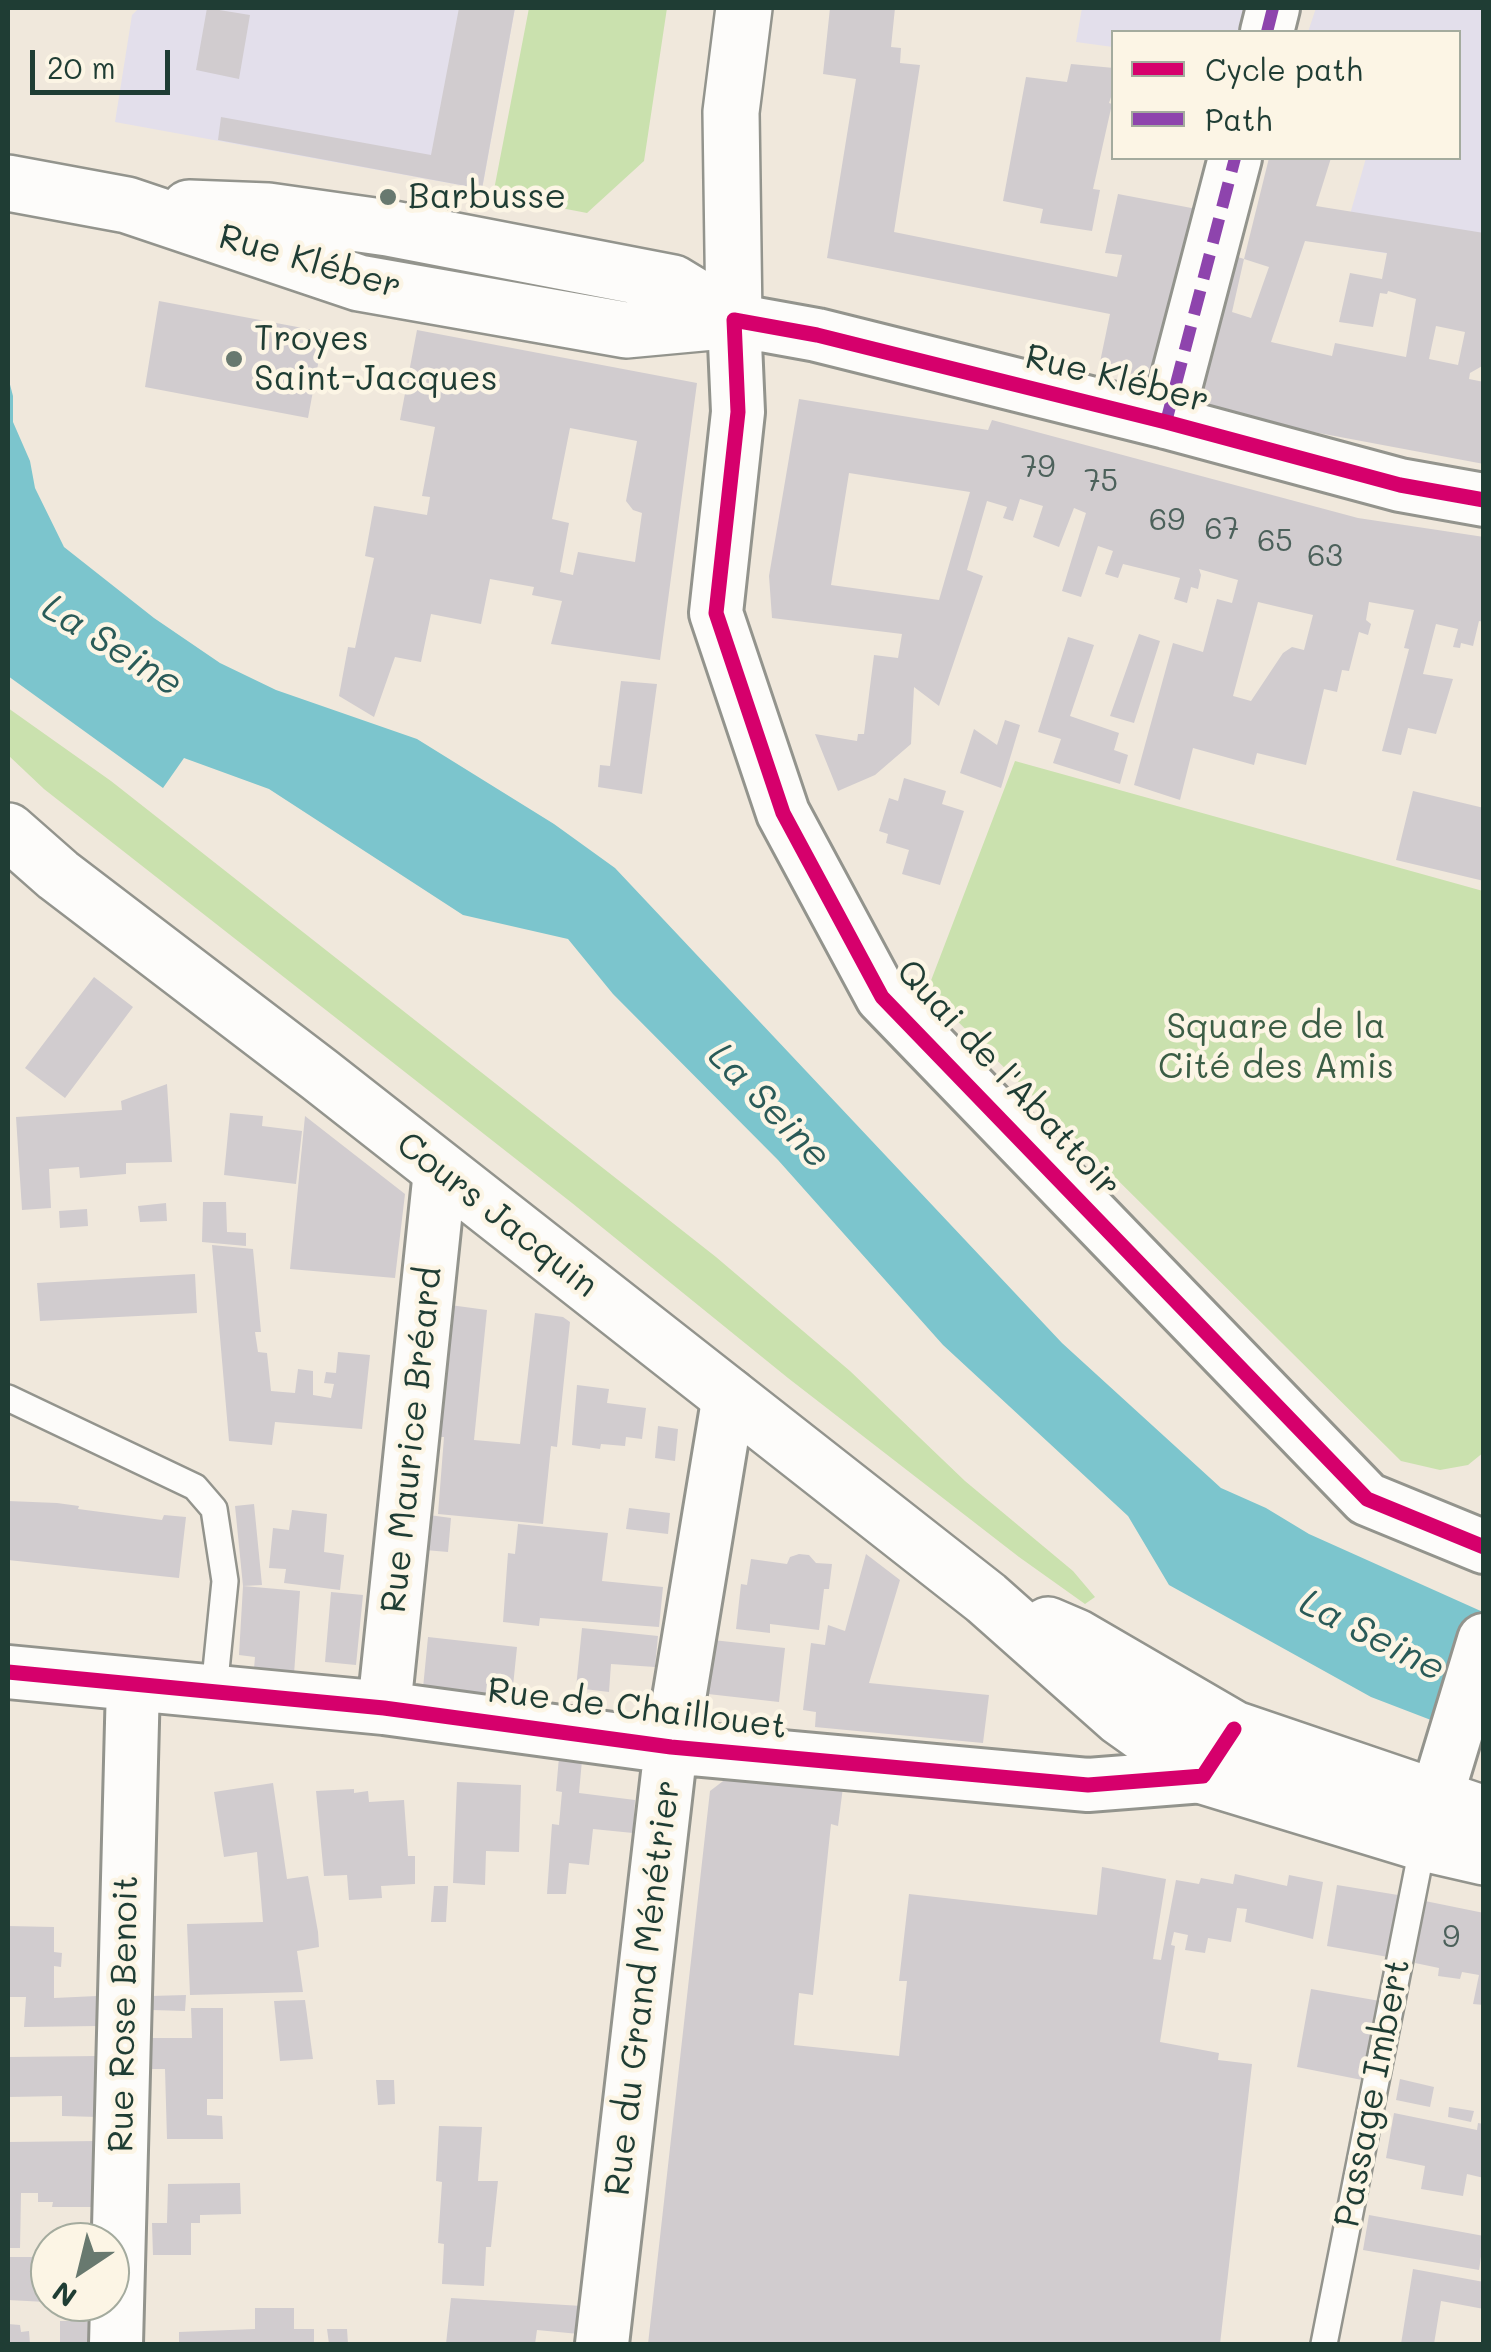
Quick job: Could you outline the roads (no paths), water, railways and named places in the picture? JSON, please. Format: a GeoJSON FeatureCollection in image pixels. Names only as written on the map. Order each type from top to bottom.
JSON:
{"type":"FeatureCollection","features":[{"type":"Feature","properties":{"kind":"main road"},"geometry":{"type":"LineString","coordinates":[[734,320],[732,112],[744,8]]}},
{"type":"Feature","properties":{"kind":"main road","name":"Rue Kléber"},"geometry":{"type":"LineString","coordinates":[[8,184],[126,205],[359,282],[626,330],[734,320]]}},
{"type":"Feature","properties":{"kind":"main road","name":"Cours Jacquin"},"geometry":{"type":"LineString","coordinates":[[8,831],[986,1598],[1120,1717],[1203,1776],[1446,1805]]}},
{"type":"Feature","properties":{"kind":"main road","name":"Cours Jacquin"},"geometry":{"type":"LineString","coordinates":[[986,1598],[1076,1636],[1234,1729],[1446,1805],[1484,1857]]}},
{"type":"Feature","properties":{"kind":"street"},"geometry":{"type":"LineString","coordinates":[[1166,422],[1234,160]]}},
{"type":"Feature","properties":{"kind":"street","name":"Rue Kléber"},"geometry":{"type":"LineString","coordinates":[[734,320],[817,335],[1400,485],[1484,500]]}},
{"type":"Feature","properties":{"kind":"street","name":"Quai de l'Abattoir"},"geometry":{"type":"LineString","coordinates":[[734,320],[738,412],[716,613],[782,813],[882,997],[1367,1500],[1484,1547]]}},
{"type":"Feature","properties":{"kind":"street","name":"Rue Maurice Bréard"},"geometry":{"type":"LineString","coordinates":[[384,1708],[440,1171]]}},
{"type":"Feature","properties":{"kind":"street","name":"Rue du Grand Ménétrier"},"geometry":{"type":"LineString","coordinates":[[602,2344],[671,1748],[729,1395]]}},
{"type":"Feature","properties":{"kind":"street"},"geometry":{"type":"LineString","coordinates":[[1446,1805],[1484,1640]]}},
{"type":"Feature","properties":{"kind":"street","name":"Rue de Chaillouet"},"geometry":{"type":"LineString","coordinates":[[8,1672],[384,1708],[671,1748],[1088,1785],[1203,1776]]}},
{"type":"Feature","properties":{"kind":"street","name":"Rue Rose Benoit"},"geometry":{"type":"LineString","coordinates":[[116,2344],[134,1684]]}},
{"type":"Feature","properties":{"kind":"street"},"geometry":{"type":"LineString","coordinates":[[1203,1776],[1234,1729]]}},
{"type":"Feature","properties":{"kind":"lane"},"geometry":{"type":"LineString","coordinates":[[8,1398],[195,1488],[214,1509],[225,1581],[214,1690]]}},
{"type":"Feature","properties":{"kind":"lane","name":"Passage Imbert"},"geometry":{"type":"LineString","coordinates":[[1324,2344],[1446,1805]]}},
{"type":"Feature","properties":{"kind":"water","name":"La Seine"},"geometry":{"type":"Polygon","coordinates":[[[8,377],[13,422],[30,461],[35,488],[64,547],[154,618],[220,663],[276,690],[417,739],[554,824],[615,868],[1062,1343],[1221,1488],[1266,1508],[1309,1534],[1483,1612],[1483,1740],[1371,1697],[1169,1585],[1128,1516],[943,1345],[778,1160],[613,994],[568,939],[463,915],[269,789],[184,758],[163,788],[8,676],[8,377]]]}},
{"type":"Feature","properties":{"kind":"place","name":"Barbusse"},"geometry":{"type":"Point","coordinates":[388,197]}},
{"type":"Feature","properties":{"kind":"place","name":"Troyes Saint-Jacques"},"geometry":{"type":"Point","coordinates":[234,359]}},
{"type":"Feature","properties":{"kind":"park label","name":"Square de la Cité des Amis"},"geometry":{"type":"Point","coordinates":[1276,1047]}}]}
